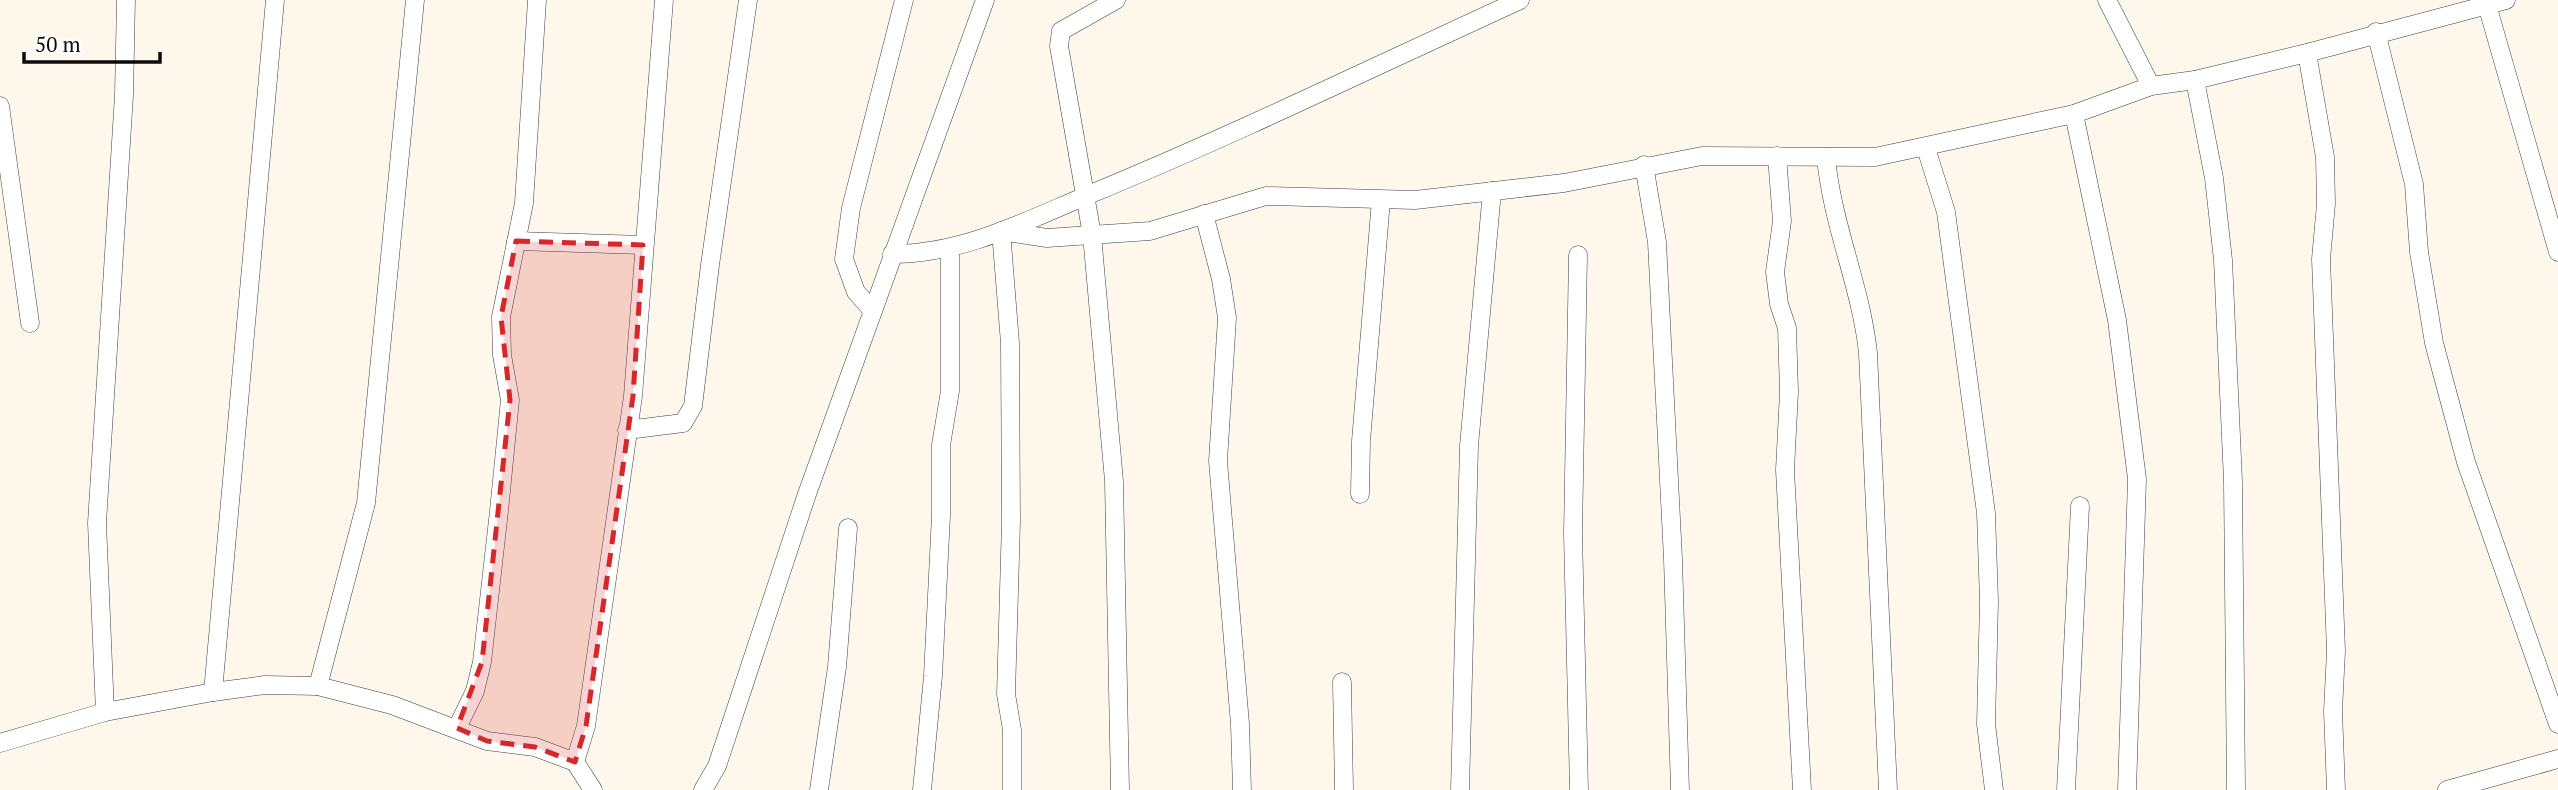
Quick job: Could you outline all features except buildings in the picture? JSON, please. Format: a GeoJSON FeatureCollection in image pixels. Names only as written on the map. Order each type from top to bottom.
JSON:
{"type":"FeatureCollection","features":[{"type":"Feature","properties":{"kind":"street"},"geometry":{"type":"LineString","coordinates":[[105,712],[97,523],[124,95],[126,0]]}},
{"type":"Feature","properties":{"kind":"street"},"geometry":{"type":"LineString","coordinates":[[213,692],[275,0]]}},
{"type":"Feature","properties":{"kind":"street"},"geometry":{"type":"LineString","coordinates":[[318,687],[366,503],[415,0]]}},
{"type":"Feature","properties":{"kind":"street"},"geometry":{"type":"LineString","coordinates":[[457,728],[475,691],[482,662],[510,400],[502,355],[501,317],[524,203],[537,0]]}},
{"type":"Feature","properties":{"kind":"street"},"geometry":{"type":"LineString","coordinates":[[575,762],[586,726],[633,396],[664,0]]}},
{"type":"Feature","properties":{"kind":"street"},"geometry":{"type":"LineString","coordinates":[[627,430],[683,423],[693,406],[748,0]]}},
{"type":"Feature","properties":{"kind":"street"},"geometry":{"type":"LineString","coordinates":[[872,310],[856,292],[844,259],[851,208],[904,0]]}},
{"type":"Feature","properties":{"kind":"street"},"geometry":{"type":"LineString","coordinates":[[703,790],[717,766],[872,310],[985,0]]}},
{"type":"Feature","properties":{"kind":"street"},"geometry":{"type":"LineString","coordinates":[[1116,0],[1061,31],[1059,46],[1083,197],[1092,235],[1114,481],[1120,790]]}},
{"type":"Feature","properties":{"kind":"street"},"geometry":{"type":"LineString","coordinates":[[892,254],[921,254],[950,248],[1001,231],[1187,154],[1520,0]]}},
{"type":"Feature","properties":{"kind":"street"},"geometry":{"type":"LineString","coordinates":[[2107,0],[2151,86]]}},
{"type":"Feature","properties":{"kind":"street"},"geometry":{"type":"LineString","coordinates":[[1001,231],[1047,238],[1150,231],[1266,196],[1415,200],[1564,183],[1644,165],[1702,156],[1875,157],[2074,114],[2151,86],[2195,80],[2307,53],[2376,32],[2506,0]]}},
{"type":"Feature","properties":{"kind":"street"},"geometry":{"type":"LineString","coordinates":[[2487,5],[2558,252]]}},
{"type":"Feature","properties":{"kind":"street"},"geometry":{"type":"LineString","coordinates":[[2376,32],[2414,184],[2419,252],[2434,343],[2466,462],[2558,724]]}},
{"type":"Feature","properties":{"kind":"street"},"geometry":{"type":"LineString","coordinates":[[2307,53],[2325,157],[2326,204],[2321,259],[2336,651],[2333,711],[2336,790]]}},
{"type":"Feature","properties":{"kind":"street"},"geometry":{"type":"LineString","coordinates":[[2195,80],[2214,178],[2223,260],[2234,481],[2236,790]]}},
{"type":"Feature","properties":{"kind":"street"},"geometry":{"type":"LineString","coordinates":[[0,106],[30,323]]}},
{"type":"Feature","properties":{"kind":"street"},"geometry":{"type":"LineString","coordinates":[[2074,114],[2117,320],[2137,479],[2127,790]]}},
{"type":"Feature","properties":{"kind":"street"},"geometry":{"type":"LineString","coordinates":[[1926,148],[1946,212],[1986,513],[1989,601],[1986,724],[1994,790]]}},
{"type":"Feature","properties":{"kind":"street"},"geometry":{"type":"LineString","coordinates":[[1777,156],[1782,221],[1775,272],[1779,304],[1787,328],[1789,392],[1785,470],[1802,790]]}},
{"type":"Feature","properties":{"kind":"street"},"geometry":{"type":"LineString","coordinates":[[1826,157],[1830,198],[1865,324],[1868,353],[1888,790]]}},
{"type":"Feature","properties":{"kind":"street"},"geometry":{"type":"LineString","coordinates":[[1644,165],[1657,242],[1674,559],[1679,790]]}},
{"type":"Feature","properties":{"kind":"street"},"geometry":{"type":"LineString","coordinates":[[1460,790],[1469,446],[1492,191]]}},
{"type":"Feature","properties":{"kind":"street"},"geometry":{"type":"LineString","coordinates":[[1360,494],[1361,441],[1381,200]]}},
{"type":"Feature","properties":{"kind":"street"},"geometry":{"type":"LineString","coordinates":[[1204,214],[1221,279],[1227,318],[1218,461],[1240,724],[1242,790]]}},
{"type":"Feature","properties":{"kind":"street"},"geometry":{"type":"LineString","coordinates":[[1001,231],[1010,343],[1011,522],[1006,694],[1012,730],[1012,790]]}},
{"type":"Feature","properties":{"kind":"street"},"geometry":{"type":"LineString","coordinates":[[516,241],[643,245]]}},
{"type":"Feature","properties":{"kind":"street"},"geometry":{"type":"LineString","coordinates":[[922,790],[933,676],[942,515],[941,445],[950,391],[950,248]]}},
{"type":"Feature","properties":{"kind":"street"},"geometry":{"type":"LineString","coordinates":[[1578,256],[1573,534],[1578,790]]}},
{"type":"Feature","properties":{"kind":"street"},"geometry":{"type":"LineString","coordinates":[[2066,790],[2080,506]]}},
{"type":"Feature","properties":{"kind":"street"},"geometry":{"type":"LineString","coordinates":[[819,790],[837,667],[848,528]]}},
{"type":"Feature","properties":{"kind":"street"},"geometry":{"type":"LineString","coordinates":[[1342,682],[1343,790]]}},
{"type":"Feature","properties":{"kind":"street"},"geometry":{"type":"LineString","coordinates":[[0,743],[105,712],[213,692],[265,685],[318,687],[392,705],[487,741],[535,747],[575,762],[593,790]]}},
{"type":"Feature","properties":{"kind":"street"},"geometry":{"type":"LineString","coordinates":[[2447,790],[2558,759]]}},
{"type":"Feature","properties":{"kind":"highlighted area"},"geometry":{"type":"Polygon","coordinates":[[[516,241],[643,245],[633,396],[586,726],[575,762],[535,747],[487,741],[457,728],[482,662],[510,400],[501,317],[516,241]]]}}]}
